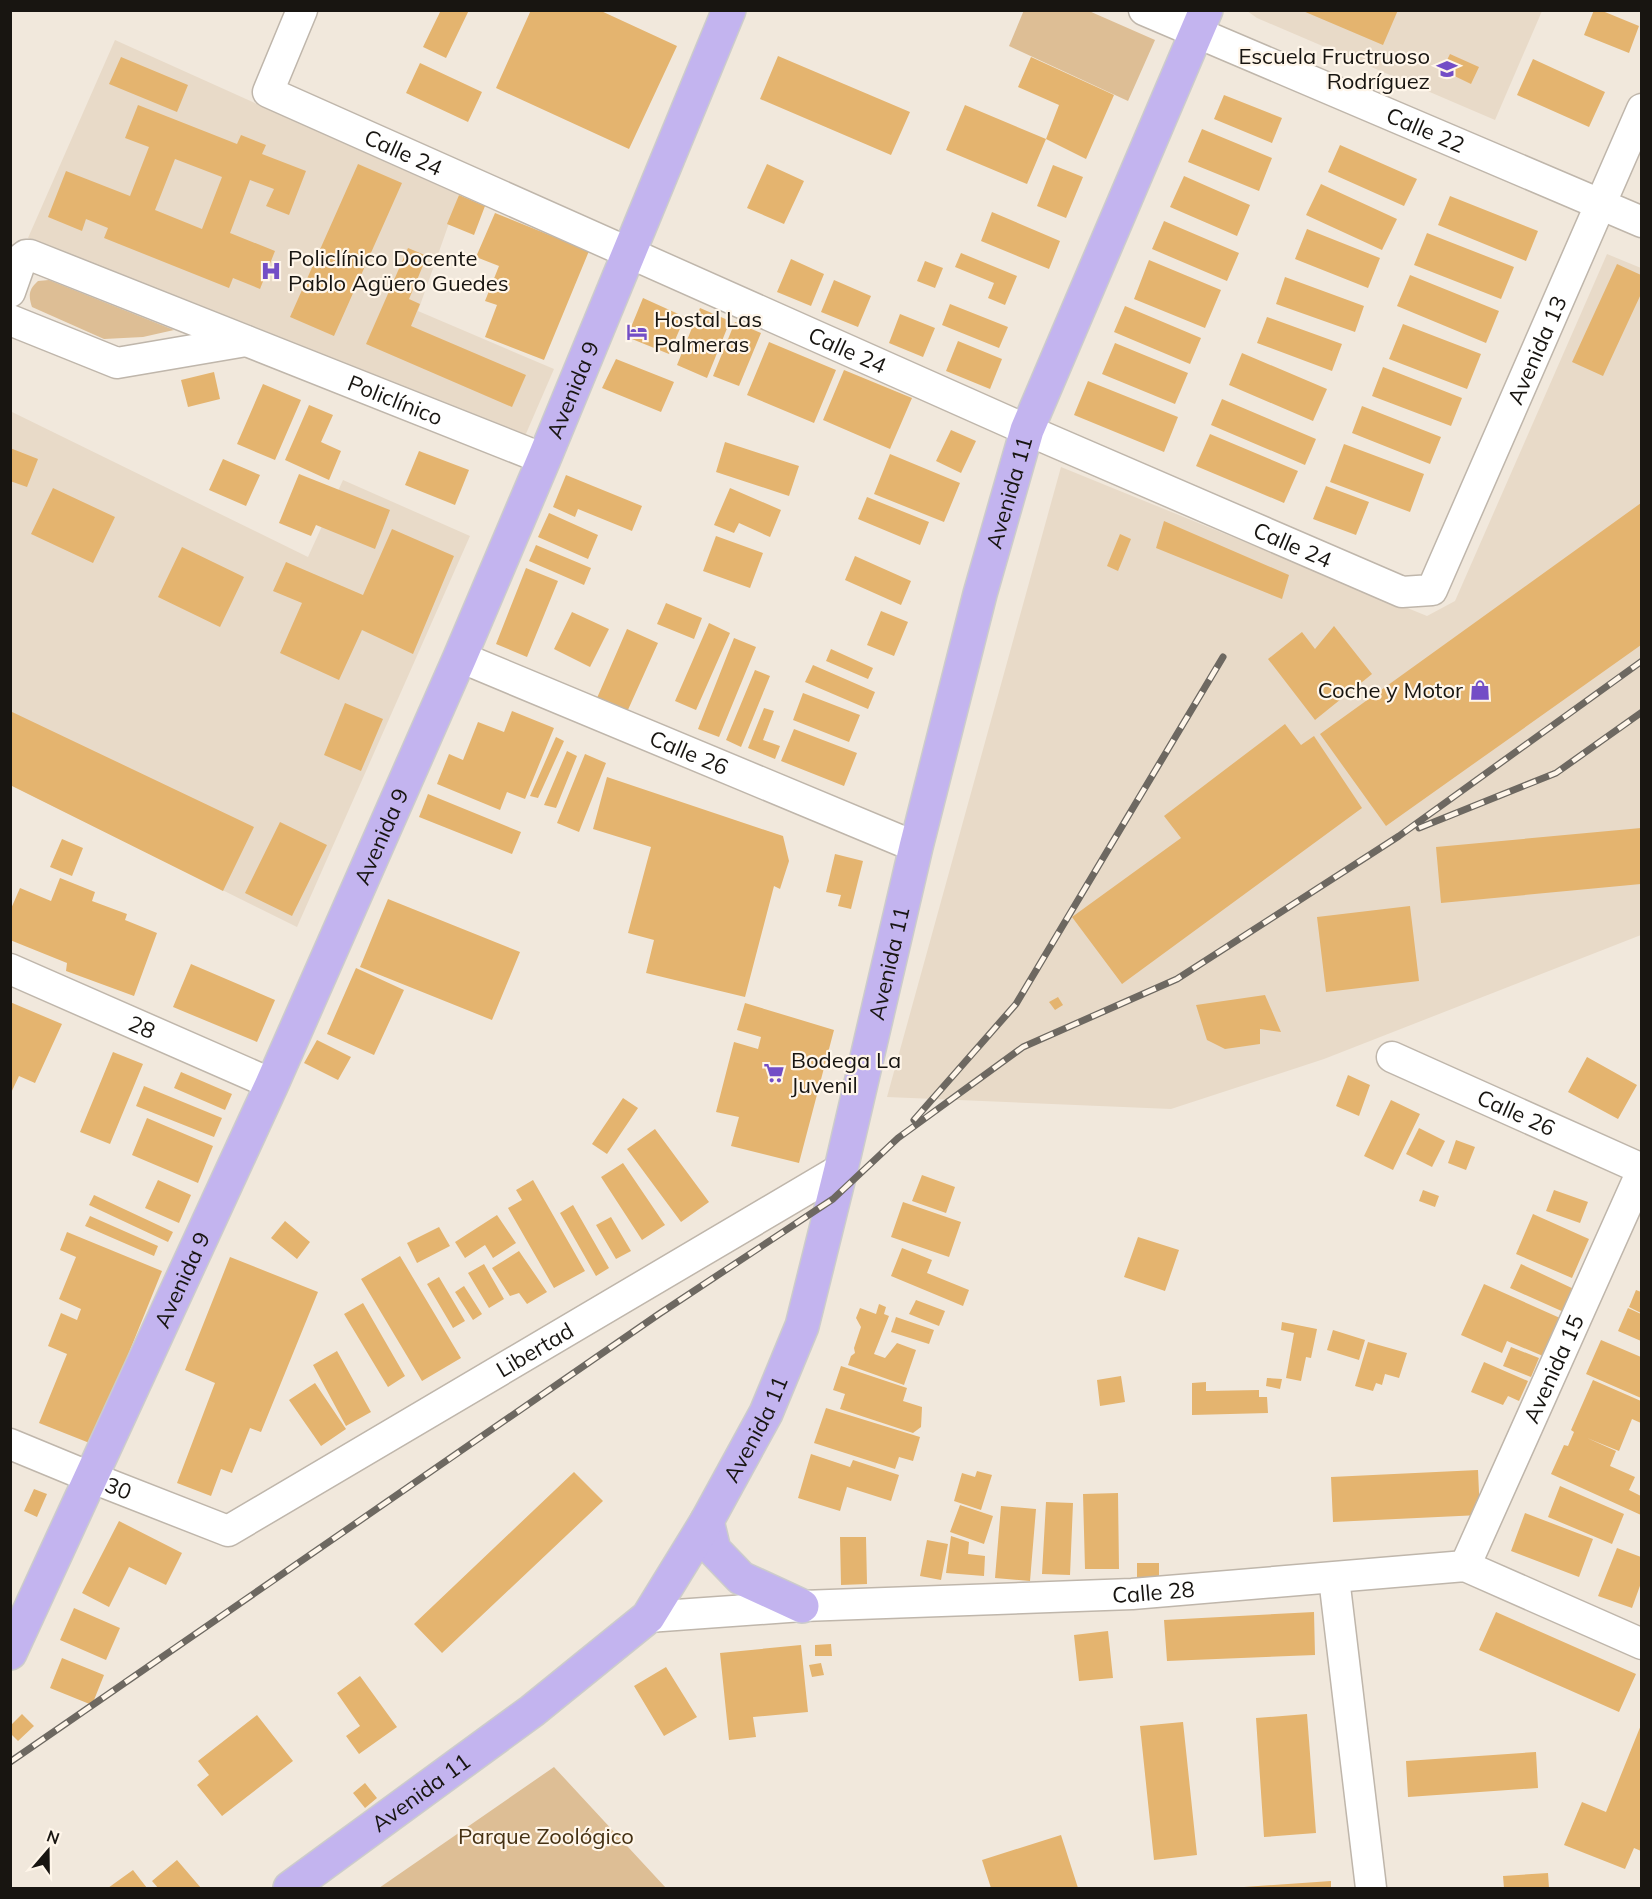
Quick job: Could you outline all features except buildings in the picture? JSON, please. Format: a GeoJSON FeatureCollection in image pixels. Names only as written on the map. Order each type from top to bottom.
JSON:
{"type":"FeatureCollection","features":[{"type":"Feature","properties":{"kind":"main road","name":"Avenida 9"},"geometry":{"type":"LineString","coordinates":[[10,1653],[272,1084],[460,657],[729,10]]}},
{"type":"Feature","properties":{"kind":"main road","name":"Avenida 11"},"geometry":{"type":"LineString","coordinates":[[290,1888],[532,1711],[648,1617],[707,1521],[766,1413],[802,1326],[842,1169],[916,848],[980,594],[1027,430],[1202,22]]}},
{"type":"Feature","properties":{"kind":"main road"},"geometry":{"type":"LineString","coordinates":[[707,1521],[714,1550],[741,1578],[802,1606]]}},
{"type":"Feature","properties":{"kind":"street","name":"Calle 24"},"geometry":{"type":"LineString","coordinates":[[302,10],[268,92],[1027,430],[1402,592],[1432,590]]}},
{"type":"Feature","properties":{"kind":"street","name":"Calle 22"},"geometry":{"type":"LineString","coordinates":[[1144,10],[1202,22],[1598,205],[1641,222]]}},
{"type":"Feature","properties":{"kind":"street","name":"Avenida 13"},"geometry":{"type":"LineString","coordinates":[[1432,590],[1641,109]]}},
{"type":"Feature","properties":{"kind":"street","name":"Policlínico"},"geometry":{"type":"LineString","coordinates":[[10,292],[22,258],[30,255],[544,459]]}},
{"type":"Feature","properties":{"kind":"street"},"geometry":{"type":"LineString","coordinates":[[10,320],[117,363],[246,341]]}},
{"type":"Feature","properties":{"kind":"street","name":"Calle 26"},"geometry":{"type":"LineString","coordinates":[[460,657],[916,848]]}},
{"type":"Feature","properties":{"kind":"street","name":"28"},"geometry":{"type":"LineString","coordinates":[[10,969],[272,1084]]}},
{"type":"Feature","properties":{"kind":"street","name":"Calle 26"},"geometry":{"type":"LineString","coordinates":[[1392,1058],[1641,1170]]}},
{"type":"Feature","properties":{"kind":"street","name":"Libertad"},"geometry":{"type":"LineString","coordinates":[[228,1531],[842,1169]]}},
{"type":"Feature","properties":{"kind":"street","name":"Avenida 15"},"geometry":{"type":"LineString","coordinates":[[1465,1566],[1641,1170]]}},
{"type":"Feature","properties":{"kind":"street","name":"30"},"geometry":{"type":"LineString","coordinates":[[10,1443],[90,1478],[228,1531]]}},
{"type":"Feature","properties":{"kind":"street","name":"Calle 28"},"geometry":{"type":"LineString","coordinates":[[648,1617],[802,1606],[1132,1594],[1465,1566],[1641,1644]]}},
{"type":"Feature","properties":{"kind":"street"},"geometry":{"type":"LineString","coordinates":[[1334,1578],[1371,1888]]}},
{"type":"Feature","properties":{"kind":"shaded area","name":"Escuela Fructruoso Rodríguez"},"geometry":{"type":"Polygon","coordinates":[[[1247,11],[1542,11],[1495,120],[1257,18],[1247,11]]]}},
{"type":"Feature","properties":{"kind":"shaded area","name":"Policlínico Docente Pablo Agüero Guedes"},"geometry":{"type":"Polygon","coordinates":[[[115,40],[459,195],[418,311],[554,369],[525,436],[28,238],[115,40]]]}},
{"type":"Feature","properties":{"kind":"shaded area"},"geometry":{"type":"Polygon","coordinates":[[[1607,254],[1641,268],[1641,935],[1324,1059],[1171,1109],[887,1097],[1061,467],[1427,616],[1455,601],[1607,254]]]}},
{"type":"Feature","properties":{"kind":"shaded area"},"geometry":{"type":"Polygon","coordinates":[[[10,411],[308,557],[343,480],[470,536],[297,927],[11,785],[10,411]]]}},
{"type":"Feature","properties":{"kind":"green space"},"geometry":{"type":"Polygon","coordinates":[[[1024,10],[1089,11],[1155,40],[1128,101],[1009,46],[1024,10]]]}},
{"type":"Feature","properties":{"kind":"green space"},"geometry":{"type":"Polygon","coordinates":[[[49,280],[174,330],[143,337],[104,339],[32,307],[31,290],[38,281],[49,280]]]}},
{"type":"Feature","properties":{"kind":"green space","name":"Parque Zoológico"},"geometry":{"type":"Polygon","coordinates":[[[554,1767],[666,1888],[379,1888],[554,1767]]]}},
{"type":"Feature","properties":{"kind":"railway"},"geometry":{"type":"LineString","coordinates":[[914,1120],[1016,1004],[1223,657]]}},
{"type":"Feature","properties":{"kind":"railway"},"geometry":{"type":"LineString","coordinates":[[10,1762],[659,1314],[833,1199],[898,1138],[1023,1047],[1177,979],[1399,836],[1642,661]]}},
{"type":"Feature","properties":{"kind":"railway"},"geometry":{"type":"LineString","coordinates":[[1419,828],[1556,773],[1642,712]]}},
{"type":"Feature","properties":{"kind":"place","name":"Escuela Fructruoso Rodríguez"},"geometry":{"type":"Point","coordinates":[1447,69]}},
{"type":"Feature","properties":{"kind":"place","name":"Policlínico Docente Pablo Agüero Guedes"},"geometry":{"type":"Point","coordinates":[271,271]}},
{"type":"Feature","properties":{"kind":"place","name":"Hostal Las Palmeras"},"geometry":{"type":"Point","coordinates":[637,332]}},
{"type":"Feature","properties":{"kind":"place","name":"Coche y Motor"},"geometry":{"type":"Point","coordinates":[1480,690]}},
{"type":"Feature","properties":{"kind":"place","name":"Bodega La Juvenil"},"geometry":{"type":"Point","coordinates":[774,1073]}}]}
